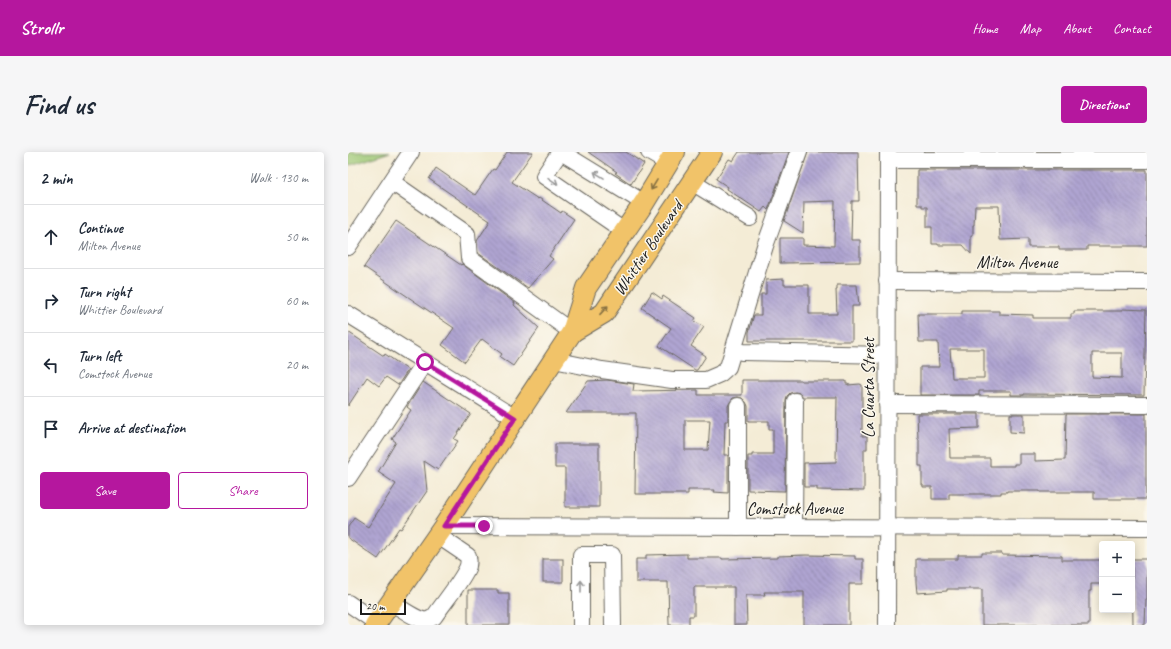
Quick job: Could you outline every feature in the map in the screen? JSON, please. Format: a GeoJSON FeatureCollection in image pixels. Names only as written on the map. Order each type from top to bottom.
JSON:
{"type":"FeatureCollection","features":[{"type":"Feature","properties":{"kind":"main road","name":"Whittier Boulevard"},"geometry":{"type":"LineString","coordinates":[[572,332],[604,313],[712,152]]}},
{"type":"Feature","properties":{"kind":"main road","name":"Whittier Boulevard"},"geometry":{"type":"LineString","coordinates":[[376,624],[572,332],[586,288],[644,203],[671,158]]}},
{"type":"Feature","properties":{"kind":"street"},"geometry":{"type":"LineString","coordinates":[[348,247],[411,152]]}},
{"type":"Feature","properties":{"kind":"street"},"geometry":{"type":"LineString","coordinates":[[624,231],[544,176],[560,152],[644,203]]}},
{"type":"Feature","properties":{"kind":"street"},"geometry":{"type":"LineString","coordinates":[[649,152],[671,158]]}},
{"type":"Feature","properties":{"kind":"street"},"geometry":{"type":"LineString","coordinates":[[554,360],[602,370],[672,380],[706,380],[720,374],[728,367],[764,246],[799,152]]}},
{"type":"Feature","properties":{"kind":"street"},"geometry":{"type":"LineString","coordinates":[[888,156],[1147,160]]}},
{"type":"Feature","properties":{"kind":"street","name":"La Cuarta Street"},"geometry":{"type":"LineString","coordinates":[[887,625],[888,156]]}},
{"type":"Feature","properties":{"kind":"street"},"geometry":{"type":"LineString","coordinates":[[392,182],[468,234],[469,258],[572,332]]}},
{"type":"Feature","properties":{"kind":"street"},"geometry":{"type":"LineString","coordinates":[[692,182],[750,218]]}},
{"type":"Feature","properties":{"kind":"street","name":"Milton Avenue"},"geometry":{"type":"LineString","coordinates":[[887,281],[1147,282]]}},
{"type":"Feature","properties":{"kind":"street"},"geometry":{"type":"LineString","coordinates":[[348,314],[515,418]]}},
{"type":"Feature","properties":{"kind":"street"},"geometry":{"type":"LineString","coordinates":[[733,350],[742,352],[887,355]]}},
{"type":"Feature","properties":{"kind":"street"},"geometry":{"type":"LineString","coordinates":[[348,478],[425,362]]}},
{"type":"Feature","properties":{"kind":"street"},"geometry":{"type":"LineString","coordinates":[[794,527],[795,401]]}},
{"type":"Feature","properties":{"kind":"street"},"geometry":{"type":"LineString","coordinates":[[887,404],[1147,405]]}},
{"type":"Feature","properties":{"kind":"street"},"geometry":{"type":"LineString","coordinates":[[738,406],[738,527]]}},
{"type":"Feature","properties":{"kind":"street","name":"Comstock Avenue"},"geometry":{"type":"LineString","coordinates":[[440,530],[738,527],[1147,528]]}},
{"type":"Feature","properties":{"kind":"street"},"geometry":{"type":"LineString","coordinates":[[391,602],[417,618],[429,620],[434,617],[464,575],[468,565],[468,556],[440,530]]}},
{"type":"Feature","properties":{"kind":"street"},"geometry":{"type":"LineString","coordinates":[[581,625],[581,555],[612,555],[613,625]]}},
{"type":"Feature","properties":{"kind":"street"},"geometry":{"type":"LineString","coordinates":[[348,603],[376,624]]}},
{"type":"Feature","properties":{"kind":"green space"},"geometry":{"type":"Polygon","coordinates":[[[348,152],[390,152],[348,166],[348,152]]]}},
{"type":"Feature","properties":{"kind":"building"},"geometry":{"type":"Polygon","coordinates":[[[507,152],[533,152],[512,182],[561,213],[562,211],[574,219],[549,256],[553,259],[528,288],[478,253],[477,241],[490,221],[429,179],[436,168],[475,195],[507,152]]]}},
{"type":"Feature","properties":{"kind":"building"},"geometry":{"type":"Polygon","coordinates":[[[588,152],[626,152],[644,164],[631,184],[615,173],[617,172],[588,152]]]}},
{"type":"Feature","properties":{"kind":"building"},"geometry":{"type":"Polygon","coordinates":[[[739,152],[789,152],[768,210],[765,207],[761,212],[727,189],[728,187],[716,179],[729,159],[733,161],[739,152]]]}},
{"type":"Feature","properties":{"kind":"building"},"geometry":{"type":"Polygon","coordinates":[[[808,152],[858,152],[859,201],[852,201],[851,240],[860,240],[860,262],[780,263],[780,238],[803,238],[803,245],[834,246],[835,201],[804,202],[803,233],[784,221],[808,152]]]}},
{"type":"Feature","properties":{"kind":"building"},"geometry":{"type":"Polygon","coordinates":[[[917,170],[1147,170],[1147,246],[1087,246],[1087,250],[1059,250],[1059,247],[1028,247],[1028,239],[1000,240],[999,206],[975,206],[973,236],[971,236],[971,254],[963,245],[932,244],[932,227],[927,227],[927,207],[917,205],[917,170]]]}},
{"type":"Feature","properties":{"kind":"building"},"geometry":{"type":"Polygon","coordinates":[[[396,221],[461,265],[462,264],[515,303],[514,305],[539,328],[513,366],[500,357],[502,354],[482,339],[465,362],[442,345],[454,328],[364,267],[396,221]]]}},
{"type":"Feature","properties":{"kind":"building"},"geometry":{"type":"Polygon","coordinates":[[[784,279],[784,285],[809,285],[809,314],[837,314],[837,285],[857,285],[859,306],[852,306],[852,341],[749,341],[749,332],[754,315],[761,315],[761,294],[766,294],[766,280],[784,279]]]}},
{"type":"Feature","properties":{"kind":"building"},"geometry":{"type":"Polygon","coordinates":[[[652,292],[662,299],[663,296],[696,318],[694,321],[704,327],[691,346],[706,356],[697,370],[659,346],[671,328],[642,308],[652,292]]]}},
{"type":"Feature","properties":{"kind":"building"},"geometry":{"type":"Polygon","coordinates":[[[1122,309],[1146,310],[1144,395],[1011,395],[1011,391],[979,391],[979,395],[920,395],[920,367],[939,367],[938,342],[919,342],[918,314],[962,314],[962,311],[999,311],[999,314],[1033,315],[1033,318],[1071,318],[1071,314],[1074,314],[1074,311],[1122,311],[1122,309]],[[950,349],[952,378],[984,378],[984,349],[950,349]],[[1092,353],[1092,377],[1122,378],[1122,353],[1092,353]]]}},
{"type":"Feature","properties":{"kind":"building"},"geometry":{"type":"Polygon","coordinates":[[[348,332],[384,356],[385,354],[408,370],[398,385],[386,377],[379,386],[367,377],[348,406],[348,332]]]}},
{"type":"Feature","properties":{"kind":"building"},"geometry":{"type":"Polygon","coordinates":[[[607,380],[634,384],[633,391],[698,390],[698,395],[742,395],[742,380],[846,381],[846,384],[848,385],[860,384],[862,385],[862,436],[867,436],[867,449],[864,449],[864,491],[817,490],[817,487],[804,487],[804,463],[836,462],[837,397],[803,397],[800,393],[795,392],[790,393],[787,396],[786,401],[785,491],[748,490],[748,456],[752,456],[752,454],[773,454],[773,429],[769,429],[769,421],[748,421],[748,406],[742,398],[738,397],[733,398],[730,402],[728,406],[728,421],[725,421],[724,455],[728,455],[728,493],[714,492],[715,490],[688,490],[688,494],[635,494],[636,413],[566,413],[588,381],[607,380]],[[685,420],[685,450],[708,450],[710,420],[685,420]]]}},
{"type":"Feature","properties":{"kind":"building"},"geometry":{"type":"Polygon","coordinates":[[[423,382],[471,414],[454,439],[458,441],[438,470],[424,461],[427,491],[378,559],[348,538],[348,527],[354,518],[368,527],[396,484],[378,472],[396,442],[392,439],[411,410],[407,407],[423,382]]]}},
{"type":"Feature","properties":{"kind":"building"},"geometry":{"type":"Polygon","coordinates":[[[917,414],[979,414],[979,428],[949,429],[950,458],[990,458],[990,466],[1014,466],[1014,464],[1019,464],[1019,454],[1035,454],[1035,461],[1065,460],[1066,414],[1146,414],[1146,499],[1094,499],[1094,492],[1007,491],[1001,492],[1001,494],[949,494],[949,499],[932,499],[932,487],[923,487],[922,485],[922,466],[919,466],[917,414]]]}},
{"type":"Feature","properties":{"kind":"building"},"geometry":{"type":"Polygon","coordinates":[[[1010,414],[1024,414],[1024,433],[1010,432],[1010,414]]]}},
{"type":"Feature","properties":{"kind":"building"},"geometry":{"type":"Polygon","coordinates":[[[555,444],[599,444],[599,507],[565,507],[565,468],[555,468],[555,444]]]}},
{"type":"Feature","properties":{"kind":"building"},"geometry":{"type":"Polygon","coordinates":[[[982,553],[1002,553],[1002,555],[1062,556],[1062,560],[1099,560],[1099,584],[1091,584],[1091,591],[1089,591],[1089,625],[982,625],[982,589],[947,589],[947,591],[917,593],[916,559],[958,559],[958,555],[982,555],[982,553]]]}},
{"type":"Feature","properties":{"kind":"building"},"geometry":{"type":"Polygon","coordinates":[[[687,554],[687,558],[722,559],[778,558],[778,556],[806,555],[855,556],[855,559],[863,559],[863,584],[849,584],[849,625],[804,625],[804,592],[764,592],[765,595],[746,595],[747,625],[734,625],[734,587],[694,587],[694,616],[689,616],[689,625],[669,625],[668,582],[636,582],[636,559],[646,559],[646,555],[687,554]]]}},
{"type":"Feature","properties":{"kind":"building"},"geometry":{"type":"Polygon","coordinates":[[[543,559],[563,559],[563,582],[543,582],[543,559]]]}},
{"type":"Feature","properties":{"kind":"building"},"geometry":{"type":"Polygon","coordinates":[[[1135,559],[1147,559],[1147,599],[1145,625],[1133,625],[1133,613],[1135,613],[1135,559]]]}},
{"type":"Feature","properties":{"kind":"building"},"geometry":{"type":"Polygon","coordinates":[[[468,590],[498,590],[498,593],[509,593],[509,625],[468,625],[468,590]]]}},
{"type":"Feature","properties":{"kind":"route"},"geometry":{"type":"LineString","coordinates":[[425,362],[515,418],[444,526],[484,526]]}}]}
